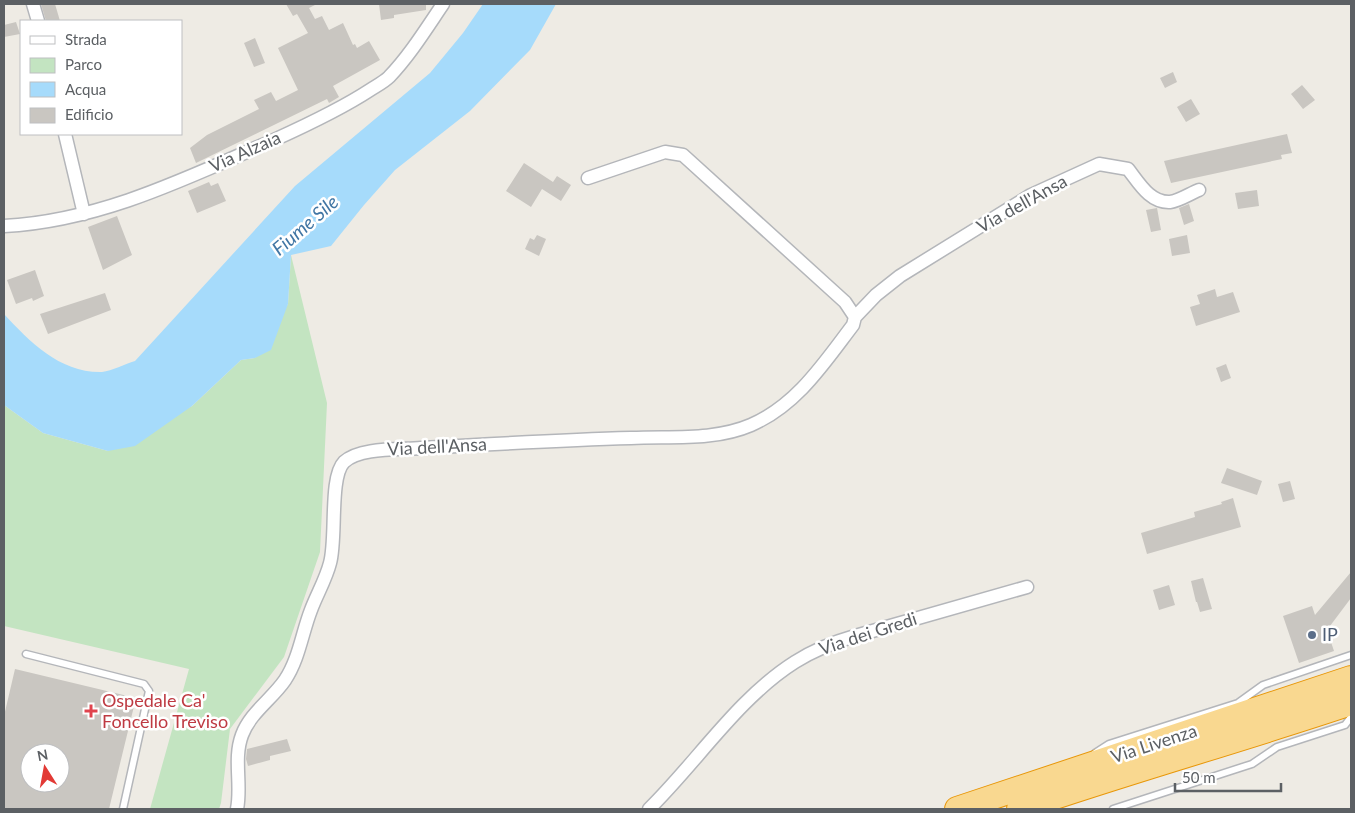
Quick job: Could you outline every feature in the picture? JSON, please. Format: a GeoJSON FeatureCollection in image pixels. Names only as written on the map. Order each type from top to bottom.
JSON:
{"type":"FeatureCollection","features":[{"type":"Feature","properties":{"kind":"highway","name":"Via Livenza"},"geometry":{"type":"LineString","coordinates":[[957,809],[1351,678]]}},
{"type":"Feature","properties":{"kind":"highway","name":"Via Livenza"},"geometry":{"type":"LineString","coordinates":[[1019,809],[1351,703]]}},
{"type":"Feature","properties":{"kind":"street"},"geometry":{"type":"LineString","coordinates":[[33,4],[38,20]]}},
{"type":"Feature","properties":{"kind":"street","name":"Via Alzaia"},"geometry":{"type":"LineString","coordinates":[[4,226],[24,225],[84,214],[144,196],[312,123],[351,102],[388,78],[416,44],[443,4]]}},
{"type":"Feature","properties":{"kind":"street"},"geometry":{"type":"LineString","coordinates":[[65,135],[84,214]]}},
{"type":"Feature","properties":{"kind":"street"},"geometry":{"type":"LineString","coordinates":[[588,178],[665,152],[683,155],[845,302],[855,317]]}},
{"type":"Feature","properties":{"kind":"street","name":"Via dell'Ansa"},"geometry":{"type":"LineString","coordinates":[[237,809],[240,780],[238,756],[242,736],[255,714],[286,678],[297,653],[330,562],[337,477],[338,471],[344,462],[362,453],[385,450],[535,442],[709,436],[752,425],[776,411],[803,390],[853,325],[855,317],[888,284],[1031,195],[1099,164],[1128,169],[1146,191],[1158,200],[1172,202],[1199,190]]}},
{"type":"Feature","properties":{"kind":"street","name":"Via dei Gredi"},"geometry":{"type":"LineString","coordinates":[[649,809],[757,692],[800,658],[833,643],[855,636],[1027,587]]}},
{"type":"Feature","properties":{"kind":"lane"},"geometry":{"type":"LineString","coordinates":[[26,654],[144,684],[149,691],[123,809]]}},
{"type":"Feature","properties":{"kind":"lane"},"geometry":{"type":"LineString","coordinates":[[1063,774],[1108,744],[1238,702],[1262,685],[1351,655]]}},
{"type":"Feature","properties":{"kind":"lane"},"geometry":{"type":"LineString","coordinates":[[1113,809],[1252,764],[1277,747],[1345,725],[1351,717]]}},
{"type":"Feature","properties":{"kind":"green space"},"geometry":{"type":"Polygon","coordinates":[[[291,255],[327,403],[320,552],[284,657],[230,729],[219,809],[150,809],[189,669],[4,626],[4,405],[43,433],[108,451],[192,406],[241,360],[255,358],[288,304],[291,255]]]}},
{"type":"Feature","properties":{"kind":"water","name":"Fiume Sile"},"geometry":{"type":"Polygon","coordinates":[[[483,4],[556,4],[530,50],[470,111],[395,170],[331,246],[291,255],[288,304],[271,350],[255,358],[241,360],[192,406],[135,446],[108,451],[43,433],[4,405],[4,314],[35,345],[59,361],[73,367],[87,371],[102,372],[135,361],[295,186],[430,73],[463,33],[483,4]]]}},
{"type":"Feature","properties":{"kind":"building"},"geometry":{"type":"Polygon","coordinates":[[[41,4],[55,4],[60,20],[46,20],[41,4]]]}},
{"type":"Feature","properties":{"kind":"building"},"geometry":{"type":"Polygon","coordinates":[[[286,4],[317,4],[309,8],[315,19],[322,16],[329,30],[343,23],[353,45],[355,44],[357,48],[369,41],[380,60],[333,86],[339,97],[329,103],[327,99],[196,163],[190,148],[207,135],[259,109],[254,100],[271,92],[276,101],[298,90],[278,48],[308,33],[297,14],[293,16],[286,4]]]}},
{"type":"Feature","properties":{"kind":"building"},"geometry":{"type":"Polygon","coordinates":[[[379,4],[426,4],[426,10],[394,15],[394,18],[381,20],[379,4]]]}},
{"type":"Feature","properties":{"kind":"building"},"geometry":{"type":"Polygon","coordinates":[[[16,22],[20,34],[4,37],[4,25],[16,22]]]}},
{"type":"Feature","properties":{"kind":"building"},"geometry":{"type":"Polygon","coordinates":[[[255,38],[265,63],[254,67],[244,43],[255,38]]]}},
{"type":"Feature","properties":{"kind":"building"},"geometry":{"type":"Polygon","coordinates":[[[1173,72],[1177,82],[1165,88],[1160,78],[1173,72]]]}},
{"type":"Feature","properties":{"kind":"building"},"geometry":{"type":"Polygon","coordinates":[[[1302,85],[1315,100],[1303,109],[1291,94],[1302,85]]]}},
{"type":"Feature","properties":{"kind":"building"},"geometry":{"type":"Polygon","coordinates":[[[1191,99],[1200,114],[1186,122],[1177,107],[1191,99]]]}},
{"type":"Feature","properties":{"kind":"building"},"geometry":{"type":"Polygon","coordinates":[[[1287,134],[1292,153],[1281,155],[1282,159],[1171,183],[1164,161],[1287,134]]]}},
{"type":"Feature","properties":{"kind":"building"},"geometry":{"type":"Polygon","coordinates":[[[524,163],[553,182],[557,176],[571,185],[561,201],[542,189],[531,207],[506,191],[524,163]]]}},
{"type":"Feature","properties":{"kind":"building"},"geometry":{"type":"Polygon","coordinates":[[[209,182],[211,186],[218,183],[226,201],[197,213],[188,191],[209,182]]]}},
{"type":"Feature","properties":{"kind":"building"},"geometry":{"type":"Polygon","coordinates":[[[1257,190],[1259,206],[1238,209],[1235,193],[1257,190]]]}},
{"type":"Feature","properties":{"kind":"building"},"geometry":{"type":"Polygon","coordinates":[[[1189,204],[1194,221],[1184,225],[1179,208],[1189,204]]]}},
{"type":"Feature","properties":{"kind":"building"},"geometry":{"type":"Polygon","coordinates":[[[1157,208],[1161,230],[1151,232],[1146,210],[1157,208]]]}},
{"type":"Feature","properties":{"kind":"building"},"geometry":{"type":"Polygon","coordinates":[[[117,216],[132,255],[103,270],[88,227],[117,216]]]}},
{"type":"Feature","properties":{"kind":"building"},"geometry":{"type":"Polygon","coordinates":[[[537,235],[546,239],[539,256],[525,249],[530,238],[534,240],[537,235]]]}},
{"type":"Feature","properties":{"kind":"building"},"geometry":{"type":"Polygon","coordinates":[[[1187,235],[1190,253],[1172,256],[1169,239],[1187,235]]]}},
{"type":"Feature","properties":{"kind":"building"},"geometry":{"type":"Polygon","coordinates":[[[35,270],[44,296],[33,301],[32,298],[16,304],[7,280],[35,270]]]}},
{"type":"Feature","properties":{"kind":"building"},"geometry":{"type":"Polygon","coordinates":[[[1215,289],[1217,297],[1233,292],[1240,312],[1196,326],[1190,307],[1200,304],[1197,295],[1215,289]]]}},
{"type":"Feature","properties":{"kind":"building"},"geometry":{"type":"Polygon","coordinates":[[[105,293],[111,310],[48,334],[40,314],[105,293]]]}},
{"type":"Feature","properties":{"kind":"building"},"geometry":{"type":"Polygon","coordinates":[[[1226,364],[1231,378],[1221,382],[1216,368],[1226,364]]]}},
{"type":"Feature","properties":{"kind":"building"},"geometry":{"type":"Polygon","coordinates":[[[1227,468],[1262,481],[1257,495],[1221,483],[1227,468]]]}},
{"type":"Feature","properties":{"kind":"building"},"geometry":{"type":"Polygon","coordinates":[[[1290,481],[1295,499],[1283,502],[1278,484],[1290,481]]]}},
{"type":"Feature","properties":{"kind":"building"},"geometry":{"type":"Polygon","coordinates":[[[1233,498],[1241,527],[1147,554],[1141,533],[1195,517],[1194,512],[1222,504],[1221,502],[1233,498]]]}},
{"type":"Feature","properties":{"kind":"building"},"geometry":{"type":"Polygon","coordinates":[[[1351,572],[1351,598],[1327,630],[1334,651],[1299,663],[1283,616],[1312,606],[1315,615],[1351,572]]]}},
{"type":"Feature","properties":{"kind":"building"},"geometry":{"type":"Polygon","coordinates":[[[1203,578],[1212,609],[1200,612],[1191,581],[1203,578]]]}},
{"type":"Feature","properties":{"kind":"building"},"geometry":{"type":"Polygon","coordinates":[[[1169,585],[1175,605],[1159,610],[1153,590],[1169,585]]]}},
{"type":"Feature","properties":{"kind":"building"},"geometry":{"type":"Polygon","coordinates":[[[15,669],[136,698],[109,809],[4,809],[4,716],[15,669]]]}},
{"type":"Feature","properties":{"kind":"building"},"geometry":{"type":"Polygon","coordinates":[[[287,739],[291,751],[270,756],[270,760],[248,766],[246,759],[247,749],[287,739]]]}},
{"type":"Feature","properties":{"kind":"place","name":"IP"},"geometry":{"type":"Point","coordinates":[1312,635]}},
{"type":"Feature","properties":{"kind":"place","name":"Ospedale Ca' Foncello Treviso"},"geometry":{"type":"Point","coordinates":[91,711]}}]}
